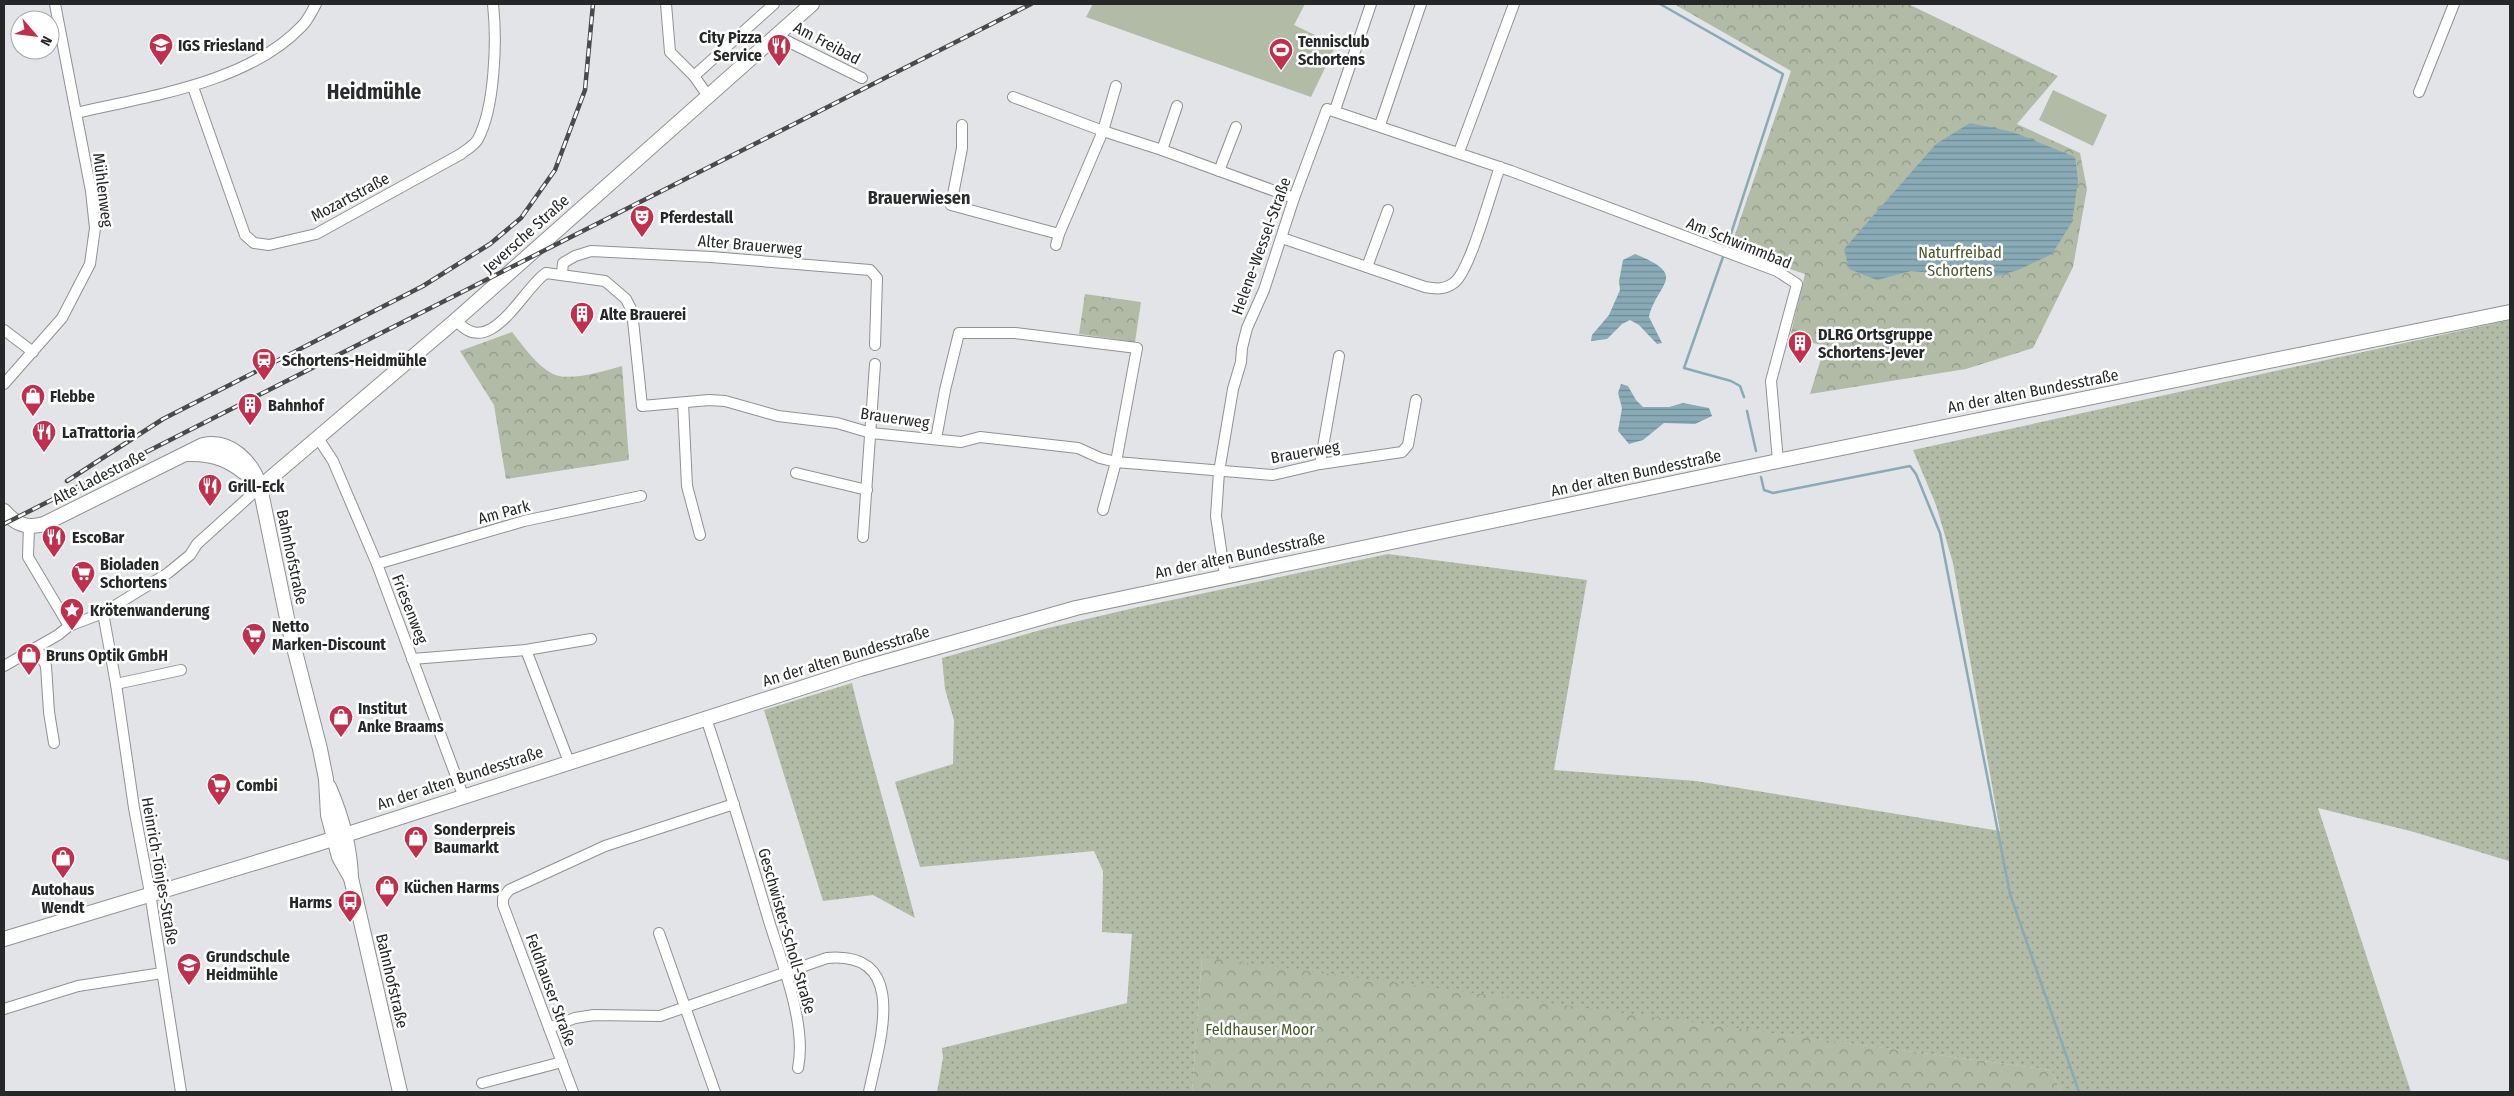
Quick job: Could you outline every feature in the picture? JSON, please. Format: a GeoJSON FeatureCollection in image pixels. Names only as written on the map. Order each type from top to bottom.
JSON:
{"type":"FeatureCollection","features":[{"type":"Feature","properties":{"kind":"street","name":"Mühlenweg"},"geometry":{"type":"LineString","coordinates":[[4,384],[62,318],[90,264],[95,228],[76,113],[55,4]]}},
{"type":"Feature","properties":{"kind":"street"},"geometry":{"type":"LineString","coordinates":[[76,113],[193,87],[253,61],[280,45],[303,25],[316,4]]}},
{"type":"Feature","properties":{"kind":"street","name":"Mozartstraße"},"geometry":{"type":"LineString","coordinates":[[193,87],[245,235],[254,243],[269,245],[316,234],[461,154],[478,141],[485,122],[496,51],[493,4]]}},
{"type":"Feature","properties":{"kind":"street"},"geometry":{"type":"LineString","coordinates":[[666,4],[670,52],[694,76],[708,96]]}},
{"type":"Feature","properties":{"kind":"street"},"geometry":{"type":"LineString","coordinates":[[694,76],[774,4]]}},
{"type":"Feature","properties":{"kind":"street","name":"Jeversche Straße"},"geometry":{"type":"LineString","coordinates":[[260,487],[456,320],[812,4]]}},
{"type":"Feature","properties":{"kind":"street"},"geometry":{"type":"LineString","coordinates":[[1282,238],[1425,287],[1439,289],[1455,282],[1463,272],[1472,250],[1500,167],[1335,110],[1371,4]]}},
{"type":"Feature","properties":{"kind":"street"},"geometry":{"type":"LineString","coordinates":[[1380,125],[1420,4]]}},
{"type":"Feature","properties":{"kind":"street"},"geometry":{"type":"LineString","coordinates":[[1459,152],[1514,4]]}},
{"type":"Feature","properties":{"kind":"street"},"geometry":{"type":"LineString","coordinates":[[2419,92],[2454,4]]}},
{"type":"Feature","properties":{"kind":"street","name":"Am Freibad"},"geometry":{"type":"LineString","coordinates":[[779,34],[785,40],[862,78]]}},
{"type":"Feature","properties":{"kind":"street"},"geometry":{"type":"LineString","coordinates":[[1056,245],[1102,131],[1116,86]]}},
{"type":"Feature","properties":{"kind":"street"},"geometry":{"type":"LineString","coordinates":[[1013,97],[1102,131],[1162,150],[1294,198]]}},
{"type":"Feature","properties":{"kind":"street"},"geometry":{"type":"LineString","coordinates":[[1162,150],[1177,106]]}},
{"type":"Feature","properties":{"kind":"street","name":"Helene-Wessel-Straße"},"geometry":{"type":"LineString","coordinates":[[1225,576],[1216,516],[1219,472],[1233,389],[1241,362],[1242,348],[1247,328],[1264,290],[1294,198],[1327,109],[1335,110]]}},
{"type":"Feature","properties":{"kind":"street"},"geometry":{"type":"LineString","coordinates":[[962,125],[962,148],[951,205],[1059,234]]}},
{"type":"Feature","properties":{"kind":"street"},"geometry":{"type":"LineString","coordinates":[[1219,170],[1236,127]]}},
{"type":"Feature","properties":{"kind":"street","name":"Am Schwimmbad"},"geometry":{"type":"LineString","coordinates":[[1500,167],[1777,271],[1797,284],[1771,381],[1778,461]]}},
{"type":"Feature","properties":{"kind":"street"},"geometry":{"type":"LineString","coordinates":[[1367,267],[1388,210]]}},
{"type":"Feature","properties":{"kind":"street","name":"Alter Brauerweg"},"geometry":{"type":"LineString","coordinates":[[562,273],[563,263],[574,256],[591,251],[711,257],[870,270],[877,278],[876,345]]}},
{"type":"Feature","properties":{"kind":"street","name":"Brauerweg"},"geometry":{"type":"LineString","coordinates":[[456,320],[463,328],[470,331],[493,328],[516,308],[542,275],[551,272],[605,281],[616,289],[632,311],[642,406],[725,400],[778,416],[837,423],[871,433],[961,442],[980,437],[1078,448],[1100,458],[1116,462],[1219,472],[1273,475],[1320,464],[1402,452],[1408,445],[1416,400]]}},
{"type":"Feature","properties":{"kind":"street","name":"An der alten Bundesstraße"},"geometry":{"type":"LineString","coordinates":[[4,939],[340,836],[860,669],[1076,608],[1778,461],[2510,312]]}},
{"type":"Feature","properties":{"kind":"street"},"geometry":{"type":"LineString","coordinates":[[4,330],[33,352]]}},
{"type":"Feature","properties":{"kind":"street"},"geometry":{"type":"LineString","coordinates":[[936,439],[945,390],[959,333],[1015,333],[1137,348],[1116,462],[1103,510]]}},
{"type":"Feature","properties":{"kind":"street"},"geometry":{"type":"LineString","coordinates":[[1320,464],[1339,356]]}},
{"type":"Feature","properties":{"kind":"street"},"geometry":{"type":"LineString","coordinates":[[864,537],[875,364]]}},
{"type":"Feature","properties":{"kind":"street"},"geometry":{"type":"LineString","coordinates":[[683,403],[687,486],[700,536]]}},
{"type":"Feature","properties":{"kind":"street","name":"Friesenweg"},"geometry":{"type":"LineString","coordinates":[[318,438],[333,461],[376,564],[463,795]]}},
{"type":"Feature","properties":{"kind":"street","name":"Alte Ladestraße"},"geometry":{"type":"LineString","coordinates":[[29,526],[49,522],[184,454],[204,454],[224,458],[243,471],[260,487]]}},
{"type":"Feature","properties":{"kind":"street"},"geometry":{"type":"LineString","coordinates":[[796,473],[867,490]]}},
{"type":"Feature","properties":{"kind":"street"},"geometry":{"type":"LineString","coordinates":[[4,666],[58,636],[69,626],[81,623],[102,613],[168,573],[190,555],[197,544],[260,487]]}},
{"type":"Feature","properties":{"kind":"street","name":"Bahnhofstraße"},"geometry":{"type":"LineString","coordinates":[[260,487],[289,628],[320,750],[326,779],[328,815],[350,854],[351,878],[400,1092]]}},
{"type":"Feature","properties":{"kind":"street","name":"Am Park"},"geometry":{"type":"LineString","coordinates":[[376,564],[524,521],[641,496]]}},
{"type":"Feature","properties":{"kind":"street"},"geometry":{"type":"LineString","coordinates":[[4,511],[19,524],[29,526],[28,557],[69,626]]}},
{"type":"Feature","properties":{"kind":"street","name":"Heinrich-Tönjes-Straße"},"geometry":{"type":"LineString","coordinates":[[102,613],[116,684],[134,808],[150,893],[181,1092]]}},
{"type":"Feature","properties":{"kind":"street"},"geometry":{"type":"LineString","coordinates":[[412,659],[526,650],[590,639]]}},
{"type":"Feature","properties":{"kind":"street"},"geometry":{"type":"LineString","coordinates":[[37,648],[46,666],[49,712],[54,742]]}},
{"type":"Feature","properties":{"kind":"street"},"geometry":{"type":"LineString","coordinates":[[526,650],[569,762]]}},
{"type":"Feature","properties":{"kind":"street"},"geometry":{"type":"LineString","coordinates":[[116,684],[181,670]]}},
{"type":"Feature","properties":{"kind":"street","name":"Geschwister-Scholl-Straße"},"geometry":{"type":"LineString","coordinates":[[706,718],[734,804],[784,972],[800,1036],[798,1068]]}},
{"type":"Feature","properties":{"kind":"street","name":"Feldhauser Straße"},"geometry":{"type":"LineString","coordinates":[[573,1092],[503,905],[503,898],[509,890],[606,846],[734,804]]}},
{"type":"Feature","properties":{"kind":"street"},"geometry":{"type":"LineString","coordinates":[[659,934],[683,1007],[715,1092]]}},
{"type":"Feature","properties":{"kind":"street"},"geometry":{"type":"LineString","coordinates":[[549,1028],[575,1018],[594,1015],[646,1018],[660,1016],[784,972],[828,958],[845,957],[862,962],[874,971],[883,989],[884,1008],[869,1092]]}},
{"type":"Feature","properties":{"kind":"street"},"geometry":{"type":"LineString","coordinates":[[4,1009],[78,986],[162,973]]}},
{"type":"Feature","properties":{"kind":"street"},"geometry":{"type":"LineString","coordinates":[[482,1084],[562,1062]]}},
{"type":"Feature","properties":{"kind":"green space","name":"Tennisclub Schortens"},"geometry":{"type":"Polygon","coordinates":[[[1093,4],[1305,4],[1294,25],[1336,45],[1311,97],[1086,17],[1093,4]]]}},
{"type":"Feature","properties":{"kind":"green space","name":"Naturfreibad Schortens"},"geometry":{"type":"Polygon","coordinates":[[[1674,4],[1908,4],[2058,76],[2017,124],[2080,153],[2087,189],[2073,267],[2033,348],[1966,369],[1810,394],[1825,346],[1790,337],[1805,274],[1730,249],[1791,71],[1674,4]]]}},
{"type":"Feature","properties":{"kind":"green space"},"geometry":{"type":"Polygon","coordinates":[[[2053,90],[2107,115],[2093,146],[2039,120],[2053,90]]]}},
{"type":"Feature","properties":{"kind":"green space"},"geometry":{"type":"Polygon","coordinates":[[[1085,294],[1141,302],[1135,342],[1079,334],[1085,294]]]}},
{"type":"Feature","properties":{"kind":"green space"},"geometry":{"type":"Polygon","coordinates":[[[2510,320],[2509,861],[2414,832],[2318,808],[2411,1092],[2061,1092],[2051,1070],[1202,958],[1192,1092],[937,1092],[943,1058],[942,1048],[1127,1003],[1132,934],[1102,932],[1103,871],[1094,851],[920,867],[895,782],[953,764],[954,720],[945,689],[942,658],[1044,629],[1134,608],[1388,554],[1587,580],[1554,770],[1696,781],[2000,831],[1953,563],[1936,505],[1913,450],[2510,320]]]}},
{"type":"Feature","properties":{"kind":"green space"},"geometry":{"type":"Polygon","coordinates":[[[512,332],[541,366],[553,374],[568,377],[587,375],[622,366],[629,460],[506,479],[494,405],[460,351],[512,332]]]}},
{"type":"Feature","properties":{"kind":"green space"},"geometry":{"type":"Polygon","coordinates":[[[852,683],[915,918],[873,895],[823,901],[764,710],[852,683]]]}},
{"type":"Feature","properties":{"kind":"green space","name":"Feldhauser Moor"},"geometry":{"type":"Polygon","coordinates":[[[1202,957],[2051,1070],[2061,1092],[1192,1092],[1202,957]]]}},
{"type":"Feature","properties":{"kind":"water"},"geometry":{"type":"Polygon","coordinates":[[[1970,123],[2013,132],[2075,157],[2078,181],[2072,222],[2052,254],[2018,270],[1990,278],[1911,271],[1877,280],[1849,269],[1844,249],[1936,144],[1970,123]]]}},
{"type":"Feature","properties":{"kind":"water"},"geometry":{"type":"Polygon","coordinates":[[[1635,254],[1662,268],[1666,275],[1666,281],[1653,305],[1649,317],[1662,343],[1657,344],[1639,325],[1630,320],[1622,324],[1607,339],[1591,341],[1592,335],[1609,315],[1620,290],[1619,281],[1623,260],[1635,254]]]}},
{"type":"Feature","properties":{"kind":"water"},"geometry":{"type":"Polygon","coordinates":[[[1621,384],[1628,386],[1636,400],[1643,407],[1669,407],[1683,403],[1709,408],[1712,416],[1695,424],[1664,423],[1643,440],[1629,444],[1618,431],[1622,408],[1618,393],[1621,384]]]}},
{"type":"Feature","properties":{"kind":"waterway"},"geometry":{"type":"LineString","coordinates":[[1660,4],[1783,74],[1726,249]]}},
{"type":"Feature","properties":{"kind":"waterway"},"geometry":{"type":"LineString","coordinates":[[1724,254],[1684,368],[1731,381],[1740,386],[1744,397]]}},
{"type":"Feature","properties":{"kind":"waterway"},"geometry":{"type":"LineString","coordinates":[[1747,411],[1756,451]]}},
{"type":"Feature","properties":{"kind":"waterway"},"geometry":{"type":"LineString","coordinates":[[1761,477],[1764,490],[1773,493],[1910,466],[1916,474],[1940,533],[2010,894],[2079,1092]]}},
{"type":"Feature","properties":{"kind":"railway"},"geometry":{"type":"LineString","coordinates":[[67,481],[163,419],[423,286],[490,244],[521,218],[555,170],[585,90],[593,4]]}},
{"type":"Feature","properties":{"kind":"railway"},"geometry":{"type":"LineString","coordinates":[[4,524],[1031,4]]}},
{"type":"Feature","properties":{"kind":"place","name":"IGS Friesland"},"geometry":{"type":"Point","coordinates":[161,66]}},
{"type":"Feature","properties":{"kind":"place","name":"City Pizza Service"},"geometry":{"type":"Point","coordinates":[779,67]}},
{"type":"Feature","properties":{"kind":"place","name":"Tennisclub Schortens"},"geometry":{"type":"Point","coordinates":[1281,71]}},
{"type":"Feature","properties":{"kind":"place","name":"Pferdestall"},"geometry":{"type":"Point","coordinates":[642,238]}},
{"type":"Feature","properties":{"kind":"place","name":"Alte Brauerei"},"geometry":{"type":"Point","coordinates":[582,335]}},
{"type":"Feature","properties":{"kind":"place","name":"DLRG Ortsgruppe Schortens-Jever"},"geometry":{"type":"Point","coordinates":[1800,364]}},
{"type":"Feature","properties":{"kind":"place","name":"Schortens-Heidmühle"},"geometry":{"type":"Point","coordinates":[264,381]}},
{"type":"Feature","properties":{"kind":"place","name":"Flebbe"},"geometry":{"type":"Point","coordinates":[33,417]}},
{"type":"Feature","properties":{"kind":"place","name":"Bahnhof"},"geometry":{"type":"Point","coordinates":[250,426]}},
{"type":"Feature","properties":{"kind":"place","name":"LaTrattoria"},"geometry":{"type":"Point","coordinates":[44,453]}},
{"type":"Feature","properties":{"kind":"place","name":"Grill-Eck"},"geometry":{"type":"Point","coordinates":[210,507]}},
{"type":"Feature","properties":{"kind":"place","name":"EscoBar"},"geometry":{"type":"Point","coordinates":[54,558]}},
{"type":"Feature","properties":{"kind":"place","name":"Bioladen Schortens"},"geometry":{"type":"Point","coordinates":[83,594]}},
{"type":"Feature","properties":{"kind":"place","name":"Krötenwanderung"},"geometry":{"type":"Point","coordinates":[72,631]}},
{"type":"Feature","properties":{"kind":"place","name":"Netto Marken-Discount"},"geometry":{"type":"Point","coordinates":[254,656]}},
{"type":"Feature","properties":{"kind":"place","name":"Bruns Optik GmbH"},"geometry":{"type":"Point","coordinates":[29,676]}},
{"type":"Feature","properties":{"kind":"place","name":"Institut Anke Braams"},"geometry":{"type":"Point","coordinates":[341,738]}},
{"type":"Feature","properties":{"kind":"place","name":"Combi"},"geometry":{"type":"Point","coordinates":[219,806]}},
{"type":"Feature","properties":{"kind":"place","name":"Sonderpreis Baumarkt"},"geometry":{"type":"Point","coordinates":[416,859]}},
{"type":"Feature","properties":{"kind":"place","name":"Autohaus Wendt"},"geometry":{"type":"Point","coordinates":[63,879]}},
{"type":"Feature","properties":{"kind":"place","name":"Küchen Harms"},"geometry":{"type":"Point","coordinates":[387,908]}},
{"type":"Feature","properties":{"kind":"place","name":"Harms"},"geometry":{"type":"Point","coordinates":[350,923]}},
{"type":"Feature","properties":{"kind":"place","name":"Grundschule Heidmühle"},"geometry":{"type":"Point","coordinates":[189,986]}},
{"type":"Feature","properties":{"kind":"district","name":"Heidmühle"},"geometry":{"type":"Point","coordinates":[374,92]}},
{"type":"Feature","properties":{"kind":"district","name":"Brauerwiesen"},"geometry":{"type":"Point","coordinates":[919,198]}}]}
